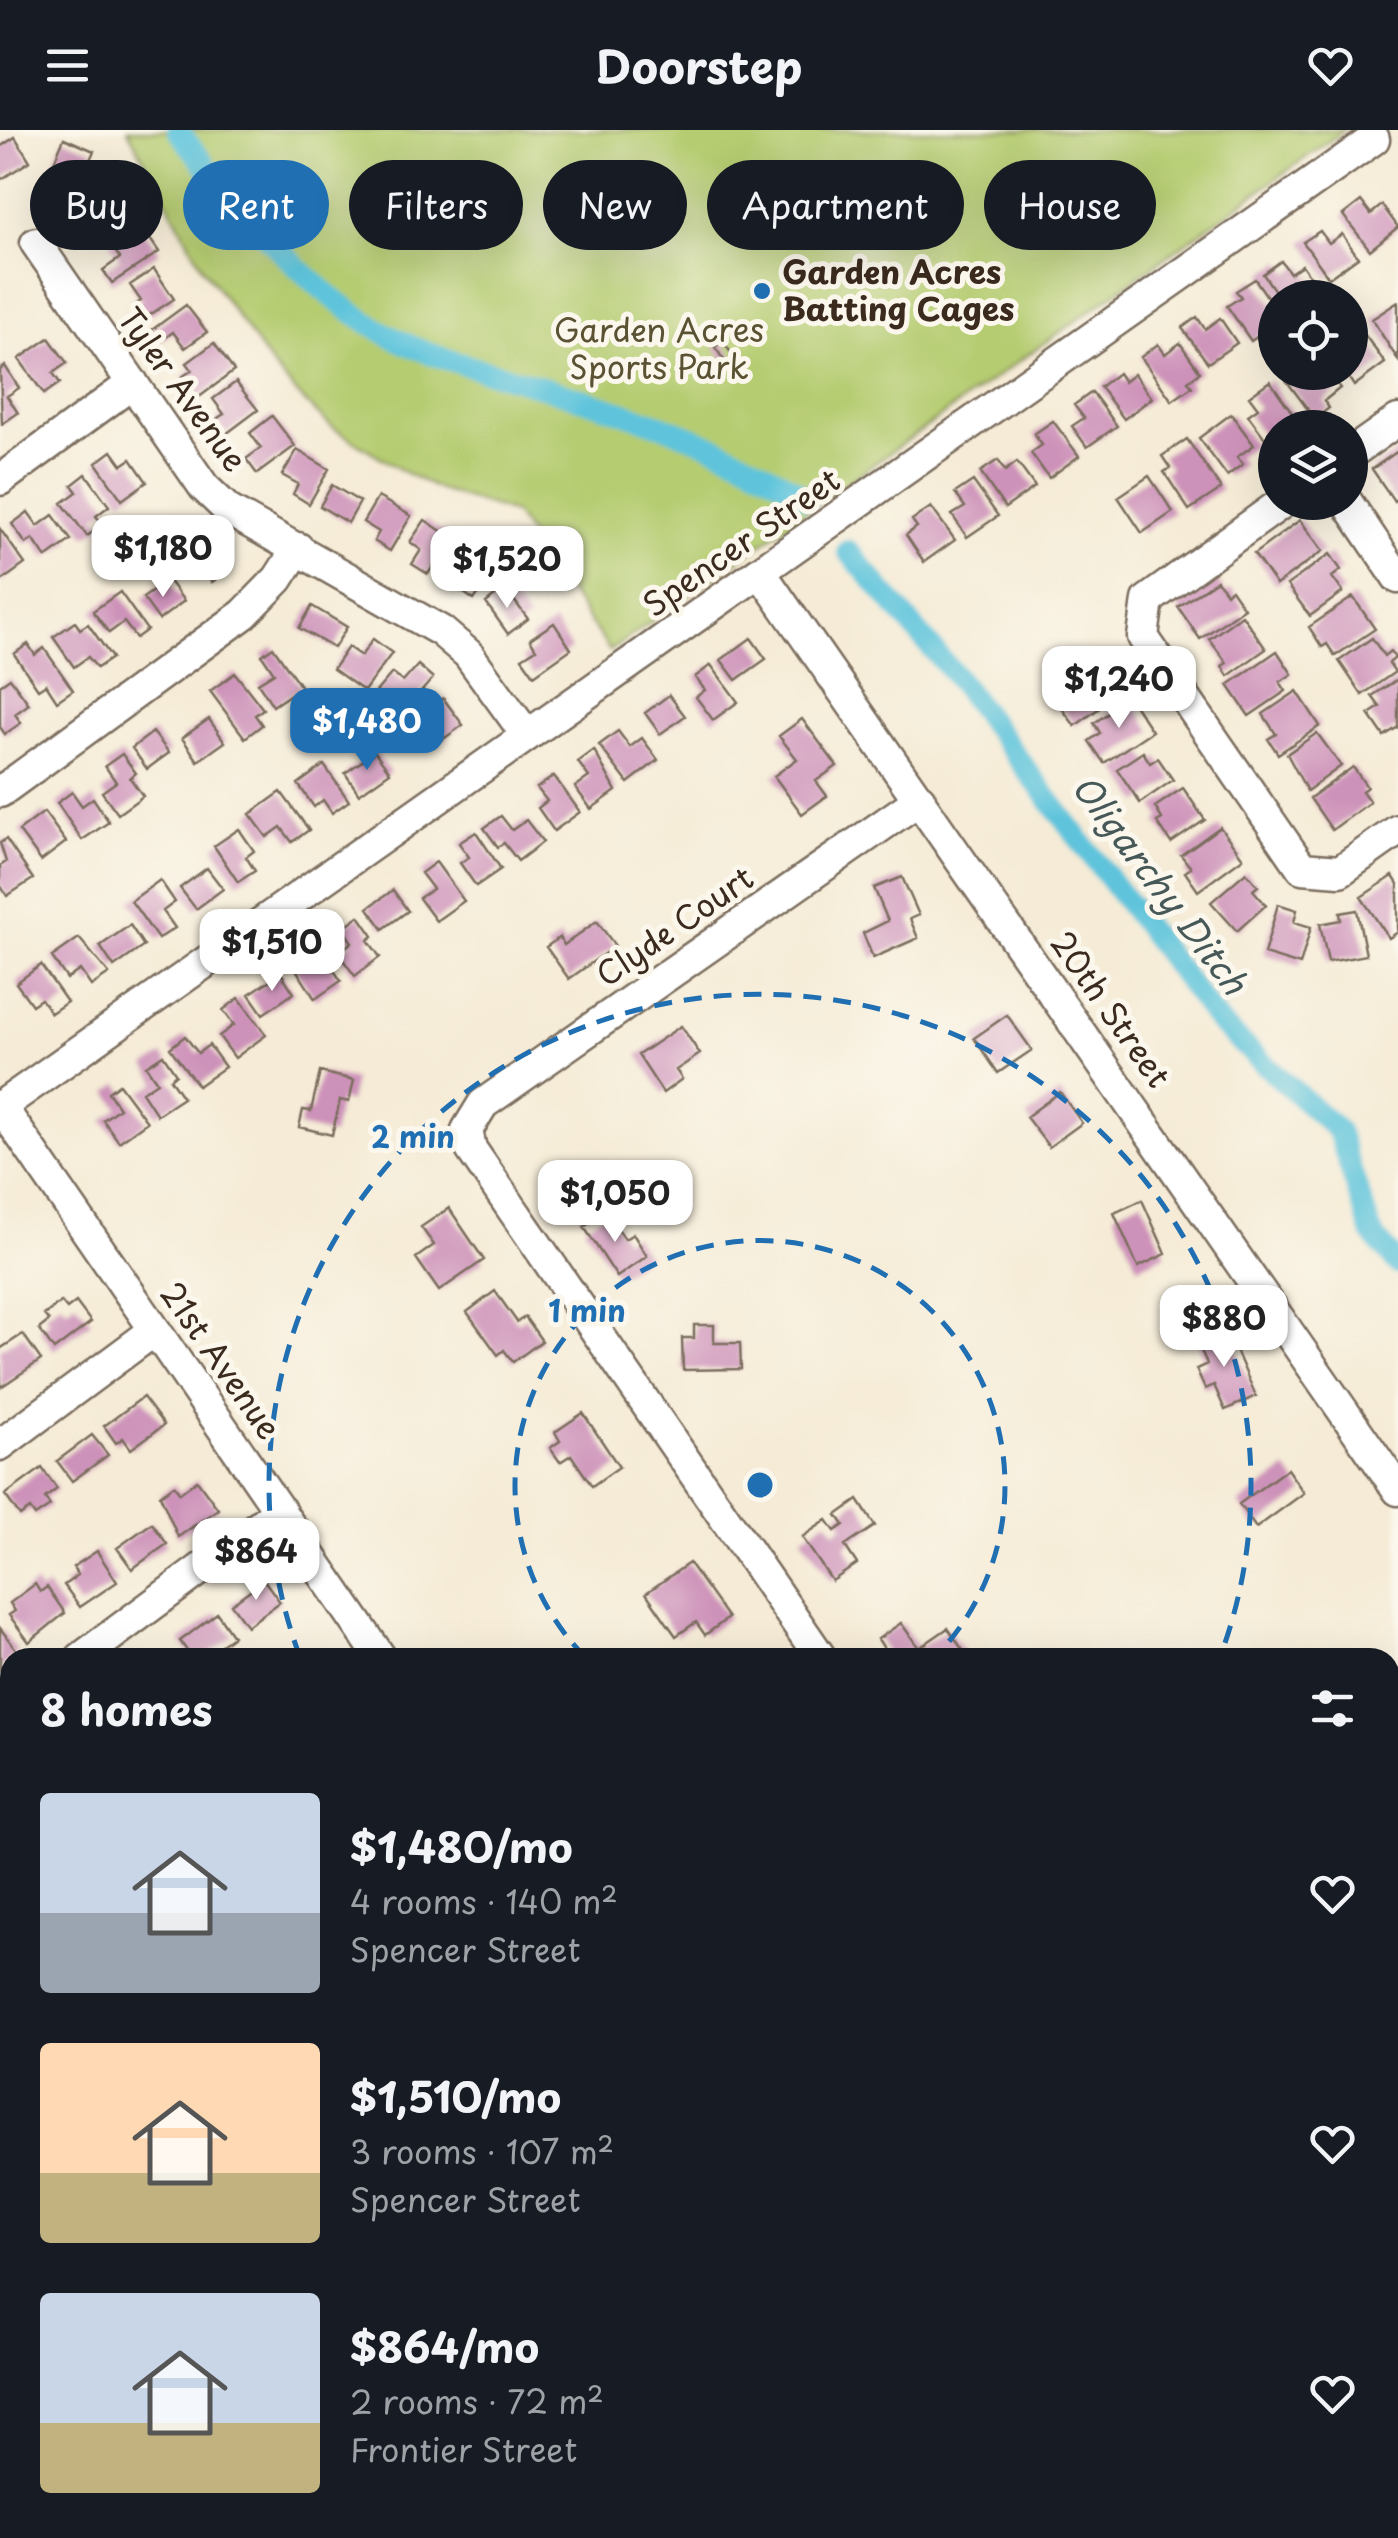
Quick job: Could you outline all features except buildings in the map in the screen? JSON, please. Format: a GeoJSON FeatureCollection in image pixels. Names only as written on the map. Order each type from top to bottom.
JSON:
{"type":"FeatureCollection","features":[{"type":"Feature","properties":{"kind":"street","name":"Spencer Street"},"geometry":{"type":"LineString","coordinates":[[0,1106],[1381,138]]}},
{"type":"Feature","properties":{"kind":"street","name":"Tyler Avenue"},"geometry":{"type":"LineString","coordinates":[[41,250],[204,487],[228,510],[441,631],[468,654],[526,734]]}},
{"type":"Feature","properties":{"kind":"street"},"geometry":{"type":"LineString","coordinates":[[0,480],[132,383]]}},
{"type":"Feature","properties":{"kind":"street"},"geometry":{"type":"LineString","coordinates":[[1368,441],[1398,420]]}},
{"type":"Feature","properties":{"kind":"street"},"geometry":{"type":"LineString","coordinates":[[1258,520],[1148,600],[1142,637],[1302,868],[1340,871],[1398,830]]}},
{"type":"Feature","properties":{"kind":"street"},"geometry":{"type":"LineString","coordinates":[[1358,520],[1398,578]]}},
{"type":"Feature","properties":{"kind":"street"},"geometry":{"type":"LineString","coordinates":[[0,792],[244,614],[278,579],[298,548]]}},
{"type":"Feature","properties":{"kind":"street","name":"20th Street"},"geometry":{"type":"LineString","coordinates":[[762,572],[1398,1490]]}},
{"type":"Feature","properties":{"kind":"street","name":"Clyde Court"},"geometry":{"type":"LineString","coordinates":[[814,1648],[471,1149],[467,1130],[472,1116],[499,1092],[920,799]]}},
{"type":"Feature","properties":{"kind":"street","name":"21st Avenue"},"geometry":{"type":"LineString","coordinates":[[0,1106],[374,1648]]}},
{"type":"Feature","properties":{"kind":"street"},"geometry":{"type":"LineString","coordinates":[[0,1445],[156,1330]]}},
{"type":"Feature","properties":{"kind":"street"},"geometry":{"type":"LineString","coordinates":[[94,1648],[280,1510]]}},
{"type":"Feature","properties":{"kind":"green space","name":"Garden Acres Sports Park"},"geometry":{"type":"Polygon","coordinates":[[[128,130],[1345,130],[610,651],[514,513],[440,490],[332,427],[273,367],[203,268],[193,250],[329,250],[329,160],[183,160],[183,231],[163,194],[163,160],[144,160],[128,130]]]}},
{"type":"Feature","properties":{"kind":"waterway","name":"Oligarchy Ditch"},"geometry":{"type":"LineString","coordinates":[[178,130],[246,214],[297,267],[383,332],[434,355],[671,429],[742,460],[807,498]]}},
{"type":"Feature","properties":{"kind":"waterway","name":"Oligarchy Ditch"},"geometry":{"type":"LineString","coordinates":[[848,551],[953,673],[1218,1022],[1338,1131],[1372,1234],[1398,1264]]}},
{"type":"Feature","properties":{"kind":"place","name":"Garden Acres Batting Cages"},"geometry":{"type":"Point","coordinates":[762,291]}}]}
